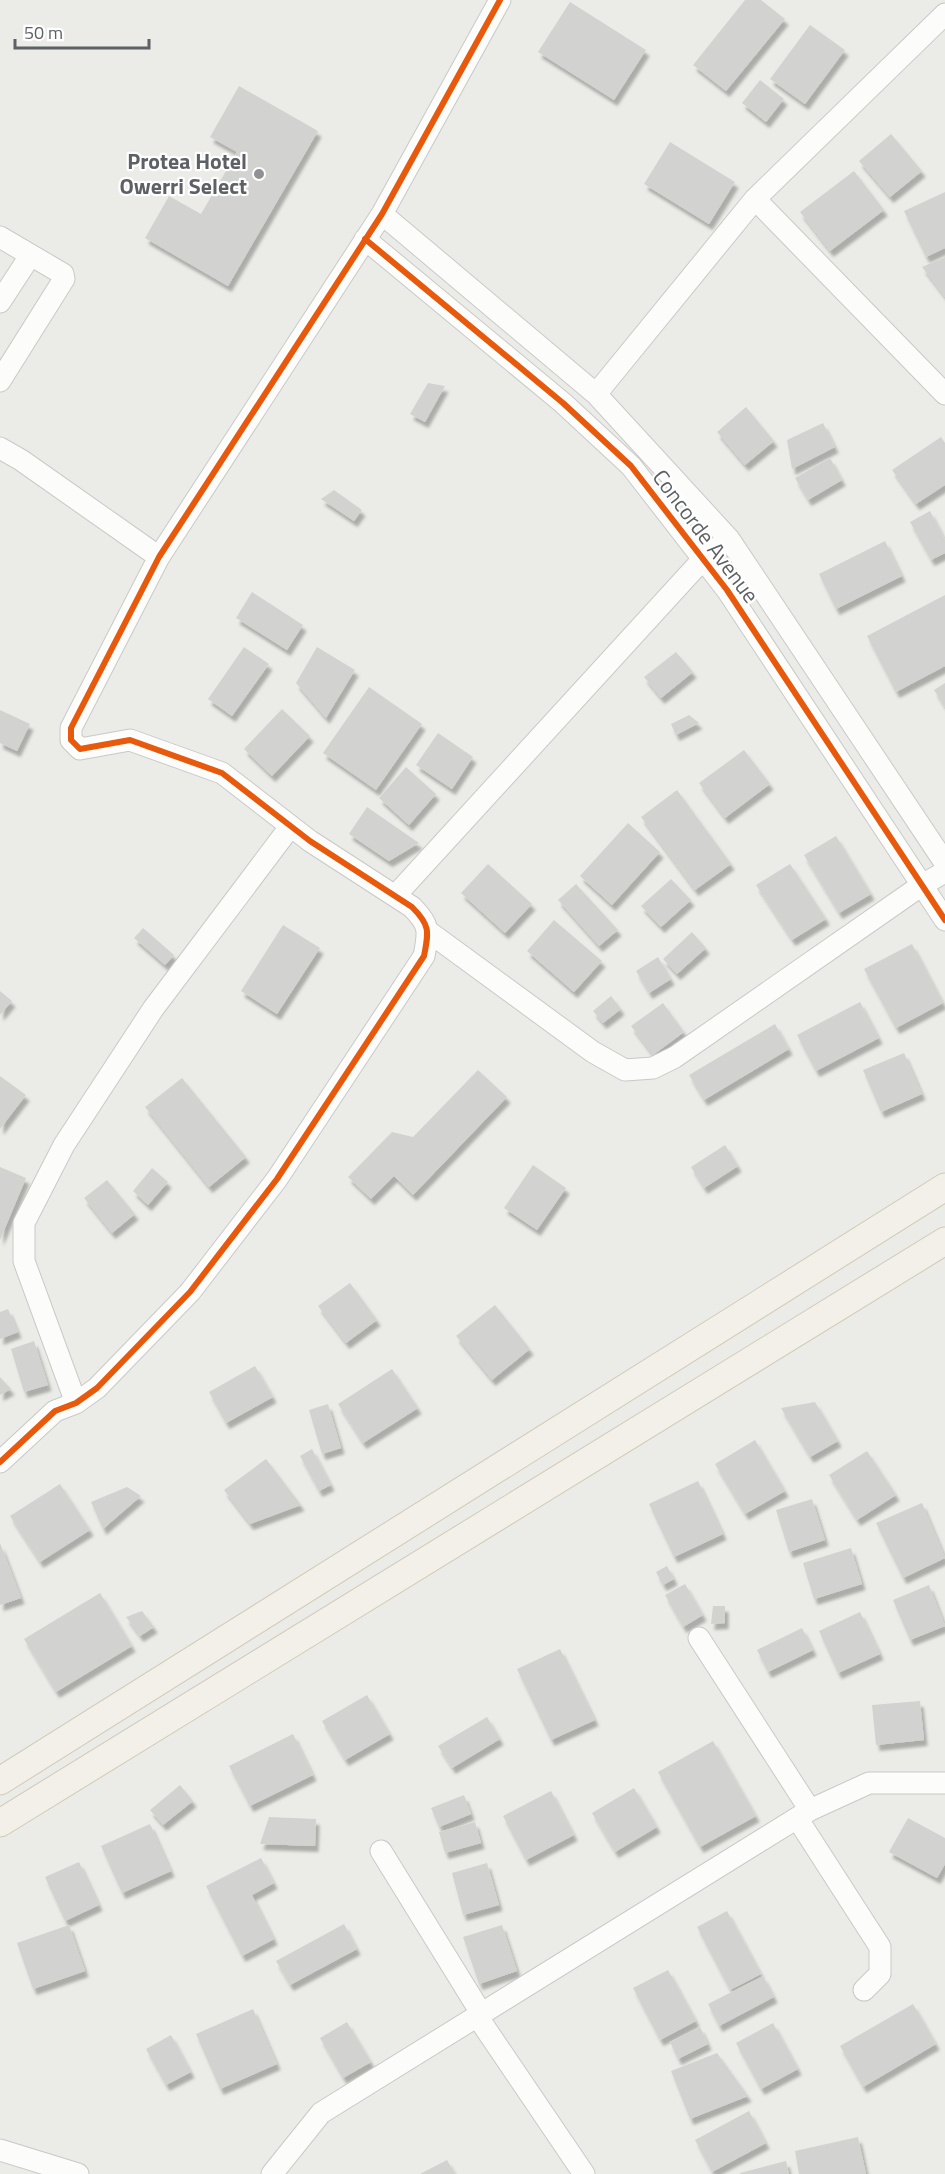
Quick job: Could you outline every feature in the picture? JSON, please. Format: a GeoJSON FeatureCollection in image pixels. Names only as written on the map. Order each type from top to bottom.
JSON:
{"type":"FeatureCollection","features":[{"type":"Feature","properties":{"kind":"main road"},"geometry":{"type":"LineString","coordinates":[[0,1781],[945,1186]]}},
{"type":"Feature","properties":{"kind":"main road"},"geometry":{"type":"LineString","coordinates":[[0,1823],[945,1240]]}},
{"type":"Feature","properties":{"kind":"street"},"geometry":{"type":"LineString","coordinates":[[500,0],[382,214],[159,556],[71,728],[71,740],[80,749],[130,740],[222,773],[290,827],[395,896],[424,919],[429,932],[593,1052],[625,1070],[653,1068],[675,1057],[922,885],[945,872]]}},
{"type":"Feature","properties":{"kind":"street"},"geometry":{"type":"LineString","coordinates":[[596,394],[754,199],[945,14]]}},
{"type":"Feature","properties":{"kind":"street"},"geometry":{"type":"LineString","coordinates":[[754,199],[945,394]]}},
{"type":"Feature","properties":{"kind":"street","name":"Concorde Avenue"},"geometry":{"type":"LineString","coordinates":[[382,214],[596,394],[729,539],[945,863]]}},
{"type":"Feature","properties":{"kind":"street"},"geometry":{"type":"LineString","coordinates":[[0,237],[63,274],[64,282],[0,381]]}},
{"type":"Feature","properties":{"kind":"street","name":"Concorde Avenue"},"geometry":{"type":"LineString","coordinates":[[365,239],[563,403],[631,466],[704,558],[945,920]]}},
{"type":"Feature","properties":{"kind":"street"},"geometry":{"type":"LineString","coordinates":[[0,302],[30,256]]}},
{"type":"Feature","properties":{"kind":"street"},"geometry":{"type":"LineString","coordinates":[[0,448],[21,460],[159,556]]}},
{"type":"Feature","properties":{"kind":"street"},"geometry":{"type":"LineString","coordinates":[[395,896],[704,558],[729,539]]}},
{"type":"Feature","properties":{"kind":"street"},"geometry":{"type":"LineString","coordinates":[[76,1403],[24,1261],[24,1223],[64,1145],[153,1009],[290,827]]}},
{"type":"Feature","properties":{"kind":"street"},"geometry":{"type":"LineString","coordinates":[[0,1462],[55,1411],[76,1403],[97,1388],[190,1292],[277,1179],[424,956],[429,932]]}},
{"type":"Feature","properties":{"kind":"street"},"geometry":{"type":"LineString","coordinates":[[699,1638],[880,1947],[880,1974],[864,1990]]}},
{"type":"Feature","properties":{"kind":"street"},"geometry":{"type":"LineString","coordinates":[[272,2174],[321,2113],[804,1814],[869,1783],[945,1782]]}},
{"type":"Feature","properties":{"kind":"street"},"geometry":{"type":"LineString","coordinates":[[381,1851],[479,2014],[585,2174]]}},
{"type":"Feature","properties":{"kind":"street"},"geometry":{"type":"LineString","coordinates":[[0,2150],[35,2168],[78,2174]]}},
{"type":"Feature","properties":{"kind":"building"},"geometry":{"type":"Polygon","coordinates":[[[745,0],[761,0],[785,19],[726,91],[693,65],[745,0]]]}},
{"type":"Feature","properties":{"kind":"building"},"geometry":{"type":"Polygon","coordinates":[[[570,2],[646,50],[614,100],[538,52],[570,2]]]}},
{"type":"Feature","properties":{"kind":"building"},"geometry":{"type":"Polygon","coordinates":[[[810,25],[845,50],[805,104],[770,79],[810,25]]]}},
{"type":"Feature","properties":{"kind":"building"},"geometry":{"type":"Polygon","coordinates":[[[760,80],[784,99],[766,122],[742,103],[760,80]]]}},
{"type":"Feature","properties":{"kind":"building","name":"Protea Hotel Owerri Select"},"geometry":{"type":"Polygon","coordinates":[[[239,86],[318,131],[228,286],[145,238],[169,196],[201,214],[237,152],[210,137],[239,86]]]}},
{"type":"Feature","properties":{"kind":"building"},"geometry":{"type":"Polygon","coordinates":[[[891,134],[922,171],[890,197],[859,161],[891,134]]]}},
{"type":"Feature","properties":{"kind":"building"},"geometry":{"type":"Polygon","coordinates":[[[670,142],[735,182],[709,224],[644,184],[670,142]]]}},
{"type":"Feature","properties":{"kind":"building"},"geometry":{"type":"Polygon","coordinates":[[[854,171],[884,210],[830,251],[800,212],[854,171]]]}},
{"type":"Feature","properties":{"kind":"building"},"geometry":{"type":"Polygon","coordinates":[[[945,192],[945,248],[926,257],[904,211],[945,192]]]}},
{"type":"Feature","properties":{"kind":"building"},"geometry":{"type":"Polygon","coordinates":[[[945,257],[945,297],[922,267],[945,257]]]}},
{"type":"Feature","properties":{"kind":"building"},"geometry":{"type":"Polygon","coordinates":[[[428,383],[445,386],[425,422],[410,414],[428,383]]]}},
{"type":"Feature","properties":{"kind":"building"},"geometry":{"type":"Polygon","coordinates":[[[746,407],[774,441],[745,465],[717,432],[746,407]]]}},
{"type":"Feature","properties":{"kind":"building"},"geometry":{"type":"Polygon","coordinates":[[[823,423],[835,447],[792,469],[787,440],[823,423]]]}},
{"type":"Feature","properties":{"kind":"building"},"geometry":{"type":"Polygon","coordinates":[[[941,437],[945,443],[945,485],[916,504],[892,470],[941,437]]]}},
{"type":"Feature","properties":{"kind":"building"},"geometry":{"type":"Polygon","coordinates":[[[830,458],[842,480],[808,500],[795,478],[830,458]]]}},
{"type":"Feature","properties":{"kind":"building"},"geometry":{"type":"Polygon","coordinates":[[[334,490],[362,510],[354,521],[321,499],[334,490]]]}},
{"type":"Feature","properties":{"kind":"building"},"geometry":{"type":"Polygon","coordinates":[[[930,511],[945,540],[945,553],[931,560],[910,522],[930,511]]]}},
{"type":"Feature","properties":{"kind":"building"},"geometry":{"type":"Polygon","coordinates":[[[885,541],[902,576],[836,609],[819,574],[885,541]]]}},
{"type":"Feature","properties":{"kind":"building"},"geometry":{"type":"Polygon","coordinates":[[[252,592],[303,625],[287,650],[236,618],[252,592]]]}},
{"type":"Feature","properties":{"kind":"building"},"geometry":{"type":"Polygon","coordinates":[[[945,595],[945,666],[896,692],[867,636],[945,595]]]}},
{"type":"Feature","properties":{"kind":"building"},"geometry":{"type":"Polygon","coordinates":[[[244,647],[269,664],[232,716],[208,699],[244,647]]]}},
{"type":"Feature","properties":{"kind":"building"},"geometry":{"type":"Polygon","coordinates":[[[317,647],[355,670],[326,718],[296,683],[317,647]]]}},
{"type":"Feature","properties":{"kind":"building"},"geometry":{"type":"Polygon","coordinates":[[[676,652],[693,672],[661,698],[644,677],[676,652]]]}},
{"type":"Feature","properties":{"kind":"building"},"geometry":{"type":"Polygon","coordinates":[[[945,683],[945,707],[934,690],[945,683]]]}},
{"type":"Feature","properties":{"kind":"building"},"geometry":{"type":"Polygon","coordinates":[[[369,687],[422,724],[376,790],[323,753],[369,687]]]}},
{"type":"Feature","properties":{"kind":"building"},"geometry":{"type":"Polygon","coordinates":[[[282,709],[310,736],[272,776],[244,749],[282,709]]]}},
{"type":"Feature","properties":{"kind":"building"},"geometry":{"type":"Polygon","coordinates":[[[0,710],[30,724],[17,751],[0,743],[0,710]]]}},
{"type":"Feature","properties":{"kind":"building"},"geometry":{"type":"Polygon","coordinates":[[[689,715],[699,723],[676,735],[671,724],[689,715]]]}},
{"type":"Feature","properties":{"kind":"building"},"geometry":{"type":"Polygon","coordinates":[[[438,733],[473,757],[452,789],[416,765],[438,733]]]}},
{"type":"Feature","properties":{"kind":"building"},"geometry":{"type":"Polygon","coordinates":[[[744,750],[770,784],[725,818],[699,783],[744,750]]]}},
{"type":"Feature","properties":{"kind":"building"},"geometry":{"type":"Polygon","coordinates":[[[406,767],[436,794],[409,825],[379,798],[406,767]]]}},
{"type":"Feature","properties":{"kind":"building"},"geometry":{"type":"Polygon","coordinates":[[[677,790],[731,864],[695,890],[641,817],[677,790]]]}},
{"type":"Feature","properties":{"kind":"building"},"geometry":{"type":"Polygon","coordinates":[[[367,807],[419,843],[389,861],[349,834],[367,807]]]}},
{"type":"Feature","properties":{"kind":"building"},"geometry":{"type":"Polygon","coordinates":[[[628,823],[660,852],[612,905],[580,876],[628,823]]]}},
{"type":"Feature","properties":{"kind":"building"},"geometry":{"type":"Polygon","coordinates":[[[836,836],[871,894],[839,913],[804,855],[836,836]]]}},
{"type":"Feature","properties":{"kind":"building"},"geometry":{"type":"Polygon","coordinates":[[[488,864],[532,904],[505,933],[461,893],[488,864]]]}},
{"type":"Feature","properties":{"kind":"building"},"geometry":{"type":"Polygon","coordinates":[[[790,864],[826,919],[792,940],[756,885],[790,864]]]}},
{"type":"Feature","properties":{"kind":"building"},"geometry":{"type":"Polygon","coordinates":[[[671,879],[691,900],[661,927],[641,906],[671,879]]]}},
{"type":"Feature","properties":{"kind":"building"},"geometry":{"type":"Polygon","coordinates":[[[576,884],[618,930],[599,946],[558,900],[576,884]]]}},
{"type":"Feature","properties":{"kind":"building"},"geometry":{"type":"Polygon","coordinates":[[[554,920],[602,961],[574,992],[527,951],[554,920]]]}},
{"type":"Feature","properties":{"kind":"building"},"geometry":{"type":"Polygon","coordinates":[[[283,925],[320,948],[277,1014],[241,991],[283,925]]]}},
{"type":"Feature","properties":{"kind":"building"},"geometry":{"type":"Polygon","coordinates":[[[143,928],[174,955],[165,965],[134,938],[143,928]]]}},
{"type":"Feature","properties":{"kind":"building"},"geometry":{"type":"Polygon","coordinates":[[[692,932],[706,948],[677,974],[663,959],[692,932]]]}},
{"type":"Feature","properties":{"kind":"building"},"geometry":{"type":"Polygon","coordinates":[[[912,944],[943,1003],[896,1028],[864,969],[912,944]]]}},
{"type":"Feature","properties":{"kind":"building"},"geometry":{"type":"Polygon","coordinates":[[[658,957],[671,979],[649,993],[636,971],[658,957]]]}},
{"type":"Feature","properties":{"kind":"building"},"geometry":{"type":"Polygon","coordinates":[[[0,991],[12,1001],[0,1015],[0,991]]]}},
{"type":"Feature","properties":{"kind":"building"},"geometry":{"type":"Polygon","coordinates":[[[611,996],[621,1009],[603,1023],[593,1011],[611,996]]]}},
{"type":"Feature","properties":{"kind":"building"},"geometry":{"type":"Polygon","coordinates":[[[860,1002],[879,1038],[816,1071],[797,1035],[860,1002]]]}},
{"type":"Feature","properties":{"kind":"building"},"geometry":{"type":"Polygon","coordinates":[[[663,1003],[684,1032],[653,1055],[631,1026],[663,1003]]]}},
{"type":"Feature","properties":{"kind":"building"},"geometry":{"type":"Polygon","coordinates":[[[775,1024],[789,1049],[704,1100],[689,1075],[775,1024]]]}},
{"type":"Feature","properties":{"kind":"building"},"geometry":{"type":"Polygon","coordinates":[[[904,1053],[922,1094],[881,1112],[863,1070],[904,1053]]]}},
{"type":"Feature","properties":{"kind":"building"},"geometry":{"type":"Polygon","coordinates":[[[478,1070],[507,1097],[413,1195],[394,1176],[371,1199],[348,1177],[392,1132],[413,1137],[478,1070]]]}},
{"type":"Feature","properties":{"kind":"building"},"geometry":{"type":"Polygon","coordinates":[[[0,1076],[26,1095],[0,1129],[0,1076]]]}},
{"type":"Feature","properties":{"kind":"building"},"geometry":{"type":"Polygon","coordinates":[[[182,1078],[246,1157],[209,1187],[145,1107],[182,1078]]]}},
{"type":"Feature","properties":{"kind":"building"},"geometry":{"type":"Polygon","coordinates":[[[725,1145],[738,1166],[704,1188],[691,1167],[725,1145]]]}},
{"type":"Feature","properties":{"kind":"building"},"geometry":{"type":"Polygon","coordinates":[[[533,1165],[566,1188],[537,1230],[504,1208],[533,1165]]]}},
{"type":"Feature","properties":{"kind":"building"},"geometry":{"type":"Polygon","coordinates":[[[0,1167],[26,1178],[0,1240],[0,1167]]]}},
{"type":"Feature","properties":{"kind":"building"},"geometry":{"type":"Polygon","coordinates":[[[152,1168],[168,1182],[148,1205],[133,1191],[152,1168]]]}},
{"type":"Feature","properties":{"kind":"building"},"geometry":{"type":"Polygon","coordinates":[[[107,1180],[135,1214],[112,1233],[84,1198],[107,1180]]]}},
{"type":"Feature","properties":{"kind":"building"},"geometry":{"type":"Polygon","coordinates":[[[350,1283],[377,1320],[346,1343],[318,1306],[350,1283]]]}},
{"type":"Feature","properties":{"kind":"building"},"geometry":{"type":"Polygon","coordinates":[[[495,1305],[530,1349],[492,1380],[456,1336],[495,1305]]]}},
{"type":"Feature","properties":{"kind":"building"},"geometry":{"type":"Polygon","coordinates":[[[8,1309],[18,1332],[0,1339],[0,1312],[8,1309]]]}},
{"type":"Feature","properties":{"kind":"building"},"geometry":{"type":"Polygon","coordinates":[[[34,1341],[48,1385],[24,1392],[11,1349],[34,1341]]]}},
{"type":"Feature","properties":{"kind":"building"},"geometry":{"type":"Polygon","coordinates":[[[255,1366],[273,1397],[226,1423],[209,1392],[255,1366]]]}},
{"type":"Feature","properties":{"kind":"building"},"geometry":{"type":"Polygon","coordinates":[[[392,1369],[418,1408],[363,1443],[338,1404],[392,1369]]]}},
{"type":"Feature","properties":{"kind":"building"},"geometry":{"type":"Polygon","coordinates":[[[0,1377],[11,1389],[0,1395],[0,1377]]]}},
{"type":"Feature","properties":{"kind":"building"},"geometry":{"type":"Polygon","coordinates":[[[815,1402],[838,1441],[810,1457],[781,1408],[815,1402]]]}},
{"type":"Feature","properties":{"kind":"building"},"geometry":{"type":"Polygon","coordinates":[[[328,1404],[341,1448],[322,1454],[309,1410],[328,1404]]]}},
{"type":"Feature","properties":{"kind":"building"},"geometry":{"type":"Polygon","coordinates":[[[755,1440],[785,1491],[745,1514],[715,1464],[755,1440]]]}},
{"type":"Feature","properties":{"kind":"building"},"geometry":{"type":"Polygon","coordinates":[[[312,1449],[331,1485],[319,1491],[300,1456],[312,1449]]]}},
{"type":"Feature","properties":{"kind":"building"},"geometry":{"type":"Polygon","coordinates":[[[867,1451],[896,1495],[857,1520],[829,1475],[867,1451]]]}},
{"type":"Feature","properties":{"kind":"building"},"geometry":{"type":"Polygon","coordinates":[[[266,1459],[301,1505],[250,1524],[224,1490],[266,1459]]]}},
{"type":"Feature","properties":{"kind":"building"},"geometry":{"type":"Polygon","coordinates":[[[698,1481],[723,1534],[674,1557],[649,1504],[698,1481]]]}},
{"type":"Feature","properties":{"kind":"building"},"geometry":{"type":"Polygon","coordinates":[[[60,1484],[90,1530],[40,1562],[10,1516],[60,1484]]]}},
{"type":"Feature","properties":{"kind":"building"},"geometry":{"type":"Polygon","coordinates":[[[127,1487],[141,1496],[103,1529],[91,1502],[127,1487]]]}},
{"type":"Feature","properties":{"kind":"building"},"geometry":{"type":"Polygon","coordinates":[[[812,1499],[825,1540],[789,1552],[776,1510],[812,1499]]]}},
{"type":"Feature","properties":{"kind":"building"},"geometry":{"type":"Polygon","coordinates":[[[922,1503],[945,1558],[903,1578],[876,1523],[922,1503]]]}},
{"type":"Feature","properties":{"kind":"building"},"geometry":{"type":"Polygon","coordinates":[[[0,1543],[21,1598],[0,1605],[0,1543]]]}},
{"type":"Feature","properties":{"kind":"building"},"geometry":{"type":"Polygon","coordinates":[[[851,1548],[862,1584],[814,1599],[803,1563],[851,1548]]]}},
{"type":"Feature","properties":{"kind":"building"},"geometry":{"type":"Polygon","coordinates":[[[667,1566],[674,1579],[663,1585],[656,1572],[667,1566]]]}},
{"type":"Feature","properties":{"kind":"building"},"geometry":{"type":"Polygon","coordinates":[[[685,1584],[703,1615],[683,1627],[665,1595],[685,1584]]]}},
{"type":"Feature","properties":{"kind":"building"},"geometry":{"type":"Polygon","coordinates":[[[929,1585],[945,1626],[910,1640],[893,1600],[929,1585]]]}},
{"type":"Feature","properties":{"kind":"building"},"geometry":{"type":"Polygon","coordinates":[[[100,1593],[132,1646],[56,1692],[24,1639],[100,1593]]]}},
{"type":"Feature","properties":{"kind":"building"},"geometry":{"type":"Polygon","coordinates":[[[713,1606],[725,1606],[725,1623],[711,1624],[713,1606]]]}},
{"type":"Feature","properties":{"kind":"building"},"geometry":{"type":"Polygon","coordinates":[[[142,1611],[154,1627],[140,1636],[126,1617],[142,1611]]]}},
{"type":"Feature","properties":{"kind":"building"},"geometry":{"type":"Polygon","coordinates":[[[860,1612],[880,1654],[838,1673],[819,1631],[860,1612]]]}},
{"type":"Feature","properties":{"kind":"building"},"geometry":{"type":"Polygon","coordinates":[[[802,1628],[813,1650],[768,1672],[757,1650],[802,1628]]]}},
{"type":"Feature","properties":{"kind":"building"},"geometry":{"type":"Polygon","coordinates":[[[560,1649],[595,1720],[551,1740],[517,1669],[560,1649]]]}},
{"type":"Feature","properties":{"kind":"building"},"geometry":{"type":"Polygon","coordinates":[[[367,1695],[390,1734],[345,1760],[322,1721],[367,1695]]]}},
{"type":"Feature","properties":{"kind":"building"},"geometry":{"type":"Polygon","coordinates":[[[920,1701],[924,1740],[876,1745],[872,1705],[920,1701]]]}},
{"type":"Feature","properties":{"kind":"building"},"geometry":{"type":"Polygon","coordinates":[[[487,1717],[500,1739],[452,1768],[438,1746],[487,1717]]]}},
{"type":"Feature","properties":{"kind":"building"},"geometry":{"type":"Polygon","coordinates":[[[293,1734],[313,1775],[250,1806],[229,1766],[293,1734]]]}},
{"type":"Feature","properties":{"kind":"building"},"geometry":{"type":"Polygon","coordinates":[[[713,1741],[756,1816],[700,1847],[658,1772],[713,1741]]]}},
{"type":"Feature","properties":{"kind":"building"},"geometry":{"type":"Polygon","coordinates":[[[180,1785],[193,1801],[163,1825],[150,1810],[180,1785]]]}},
{"type":"Feature","properties":{"kind":"building"},"geometry":{"type":"Polygon","coordinates":[[[634,1788],[657,1827],[615,1852],[592,1813],[634,1788]]]}},
{"type":"Feature","properties":{"kind":"building"},"geometry":{"type":"Polygon","coordinates":[[[551,1791],[574,1835],[526,1860],[503,1816],[551,1791]]]}},
{"type":"Feature","properties":{"kind":"building"},"geometry":{"type":"Polygon","coordinates":[[[464,1795],[471,1814],[439,1827],[431,1808],[464,1795]]]}},
{"type":"Feature","properties":{"kind":"building"},"geometry":{"type":"Polygon","coordinates":[[[269,1817],[316,1819],[315,1846],[260,1844],[269,1817]]]}},
{"type":"Feature","properties":{"kind":"building"},"geometry":{"type":"Polygon","coordinates":[[[908,1818],[945,1838],[945,1864],[937,1878],[889,1852],[908,1818]]]}},
{"type":"Feature","properties":{"kind":"building"},"geometry":{"type":"Polygon","coordinates":[[[475,1822],[481,1843],[445,1853],[439,1832],[475,1822]]]}},
{"type":"Feature","properties":{"kind":"building"},"geometry":{"type":"Polygon","coordinates":[[[150,1824],[171,1871],[122,1893],[101,1846],[150,1824]]]}},
{"type":"Feature","properties":{"kind":"building"},"geometry":{"type":"Polygon","coordinates":[[[261,1858],[274,1883],[252,1895],[274,1939],[242,1956],[206,1886],[261,1858]]]}},
{"type":"Feature","properties":{"kind":"building"},"geometry":{"type":"Polygon","coordinates":[[[79,1862],[99,1905],[65,1921],[45,1877],[79,1862]]]}},
{"type":"Feature","properties":{"kind":"building"},"geometry":{"type":"Polygon","coordinates":[[[487,1863],[499,1905],[463,1915],[452,1873],[487,1863]]]}},
{"type":"Feature","properties":{"kind":"building"},"geometry":{"type":"Polygon","coordinates":[[[727,1911],[761,1974],[730,1990],[697,1927],[727,1911]]]}},
{"type":"Feature","properties":{"kind":"building"},"geometry":{"type":"Polygon","coordinates":[[[344,1924],[357,1949],[290,1985],[276,1961],[344,1924]]]}},
{"type":"Feature","properties":{"kind":"building"},"geometry":{"type":"Polygon","coordinates":[[[69,1925],[85,1971],[33,1989],[17,1943],[69,1925]]]}},
{"type":"Feature","properties":{"kind":"building"},"geometry":{"type":"Polygon","coordinates":[[[502,1925],[517,1971],[479,1984],[463,1937],[502,1925]]]}},
{"type":"Feature","properties":{"kind":"building"},"geometry":{"type":"Polygon","coordinates":[[[668,1970],[696,2021],[660,2040],[633,1988],[668,1970]]]}},
{"type":"Feature","properties":{"kind":"building"},"geometry":{"type":"Polygon","coordinates":[[[763,1976],[774,1997],[719,2026],[708,2004],[763,1976]]]}},
{"type":"Feature","properties":{"kind":"building"},"geometry":{"type":"Polygon","coordinates":[[[913,2004],[936,2044],[863,2087],[840,2046],[913,2004]]]}},
{"type":"Feature","properties":{"kind":"building"},"geometry":{"type":"Polygon","coordinates":[[[253,2009],[277,2064],[220,2089],[196,2034],[253,2009]]]}},
{"type":"Feature","properties":{"kind":"building"},"geometry":{"type":"Polygon","coordinates":[[[347,2022],[371,2062],[343,2078],[320,2038],[347,2022]]]}},
{"type":"Feature","properties":{"kind":"building"},"geometry":{"type":"Polygon","coordinates":[[[773,2023],[798,2069],[761,2089],[736,2043],[773,2023]]]}},
{"type":"Feature","properties":{"kind":"building"},"geometry":{"type":"Polygon","coordinates":[[[700,2027],[708,2044],[678,2059],[670,2042],[700,2027]]]}},
{"type":"Feature","properties":{"kind":"building"},"geometry":{"type":"Polygon","coordinates":[[[171,2035],[191,2072],[166,2085],[146,2049],[171,2035]]]}},
{"type":"Feature","properties":{"kind":"building"},"geometry":{"type":"Polygon","coordinates":[[[717,2053],[748,2096],[690,2119],[671,2071],[717,2053]]]}},
{"type":"Feature","properties":{"kind":"building"},"geometry":{"type":"Polygon","coordinates":[[[749,2111],[766,2143],[712,2172],[695,2140],[749,2111]]]}},
{"type":"Feature","properties":{"kind":"building"},"geometry":{"type":"Polygon","coordinates":[[[858,2137],[866,2174],[799,2174],[795,2151],[858,2137]]]}},
{"type":"Feature","properties":{"kind":"building"},"geometry":{"type":"Polygon","coordinates":[[[447,2160],[455,2174],[420,2174],[447,2160]]]}},
{"type":"Feature","properties":{"kind":"building"},"geometry":{"type":"Polygon","coordinates":[[[786,2161],[789,2174],[740,2174],[740,2173],[786,2161]]]}},
{"type":"Feature","properties":{"kind":"cycle path"},"geometry":{"type":"LineString","coordinates":[[0,1462],[55,1411],[76,1403],[97,1388],[190,1292],[277,1179],[424,956],[427,929],[412,907],[310,841],[222,773],[130,740],[80,749],[71,740],[71,728],[159,557],[382,214],[500,0]]}},
{"type":"Feature","properties":{"kind":"cycle path"},"geometry":{"type":"LineString","coordinates":[[365,239],[563,403],[631,466],[727,590],[945,920]]}},
{"type":"Feature","properties":{"kind":"place","name":"Protea Hotel Owerri Select"},"geometry":{"type":"Point","coordinates":[259,174]}}]}
